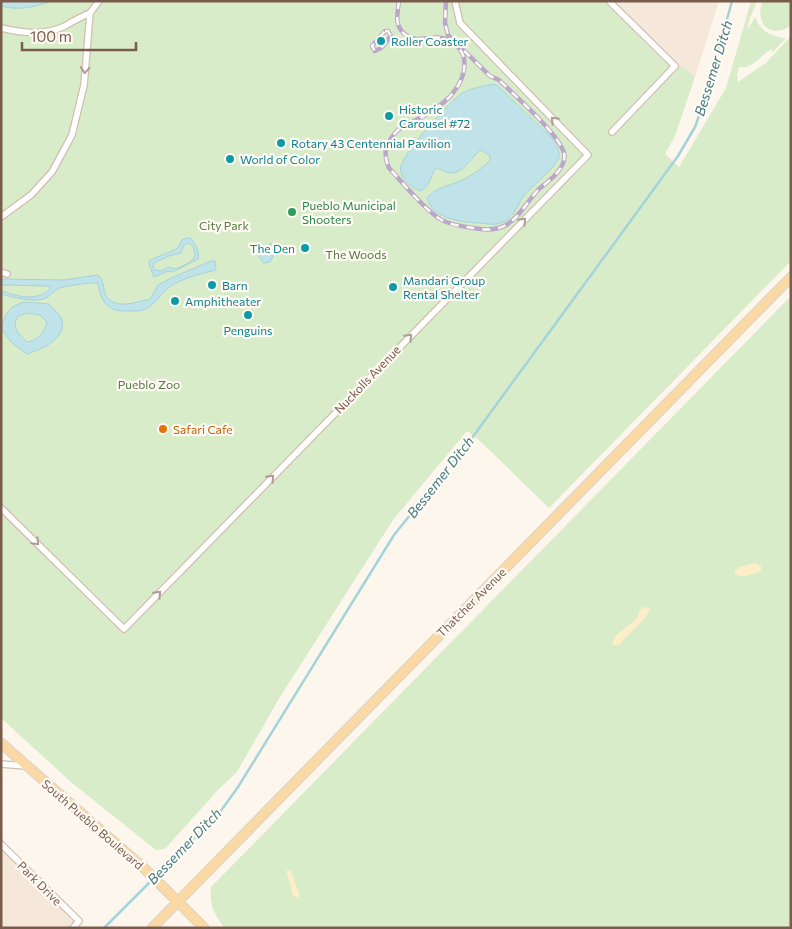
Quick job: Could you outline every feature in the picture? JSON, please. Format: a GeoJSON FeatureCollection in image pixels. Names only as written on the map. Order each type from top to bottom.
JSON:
{"type":"FeatureCollection","features":[{"type":"Feature","properties":{"kind":"main road","name":"Thatcher Avenue"},"geometry":{"type":"LineString","coordinates":[[152,928],[791,277]]}},
{"type":"Feature","properties":{"kind":"main road","name":"South Pueblo Boulevard"},"geometry":{"type":"LineString","coordinates":[[1,743],[146,870],[204,928]]}},
{"type":"Feature","properties":{"kind":"street"},"geometry":{"type":"LineString","coordinates":[[1,28],[19,32],[40,33],[63,27],[90,13],[99,1]]}},
{"type":"Feature","properties":{"kind":"street","name":"Nuckolls Avenue"},"geometry":{"type":"LineString","coordinates":[[1,508],[124,629],[588,154],[460,23],[455,1]]}},
{"type":"Feature","properties":{"kind":"street"},"geometry":{"type":"LineString","coordinates":[[609,1],[675,66],[612,132]]}},
{"type":"Feature","properties":{"kind":"street"},"geometry":{"type":"LineString","coordinates":[[1,216],[32,195],[52,172],[72,135],[84,85],[90,13]]}},
{"type":"Feature","properties":{"kind":"street"},"geometry":{"type":"LineString","coordinates":[[1,764],[29,767]]}},
{"type":"Feature","properties":{"kind":"street","name":"Park Drive"},"geometry":{"type":"LineString","coordinates":[[1,844],[79,921],[73,928]]}},
{"type":"Feature","properties":{"kind":"shaded area"},"geometry":{"type":"Polygon","coordinates":[[[603,1],[719,1],[695,77],[685,68],[663,59],[603,1]]]}},
{"type":"Feature","properties":{"kind":"shaded area"},"geometry":{"type":"Polygon","coordinates":[[[1,844],[79,921],[73,928],[1,928],[1,844]]]}},
{"type":"Feature","properties":{"kind":"green space","name":"City Park"},"geometry":{"type":"Polygon","coordinates":[[[1,1],[603,1],[663,59],[685,68],[695,77],[675,136],[665,154],[679,167],[726,88],[751,1],[757,1],[749,21],[748,30],[755,17],[767,33],[786,38],[772,53],[772,49],[752,64],[739,67],[738,82],[766,63],[791,36],[791,261],[549,508],[479,440],[467,431],[393,520],[280,697],[237,772],[217,791],[165,849],[156,850],[72,783],[1,718],[1,1]]]}},
{"type":"Feature","properties":{"kind":"green space"},"geometry":{"type":"Polygon","coordinates":[[[762,1],[791,1],[791,25],[778,31],[766,27],[760,16],[762,1]]]}},
{"type":"Feature","properties":{"kind":"green space"},"geometry":{"type":"Polygon","coordinates":[[[791,296],[791,928],[225,928],[213,909],[211,887],[791,296]]]}},
{"type":"Feature","properties":{"kind":"sand"},"geometry":{"type":"Polygon","coordinates":[[[755,563],[762,567],[761,570],[744,576],[735,574],[735,570],[742,566],[755,563]]]}},
{"type":"Feature","properties":{"kind":"sand"},"geometry":{"type":"Polygon","coordinates":[[[645,607],[650,610],[643,620],[619,645],[612,645],[615,637],[635,620],[640,609],[645,607]]]}},
{"type":"Feature","properties":{"kind":"sand"},"geometry":{"type":"Polygon","coordinates":[[[286,870],[291,871],[299,893],[299,896],[296,898],[293,895],[286,870]]]}},
{"type":"Feature","properties":{"kind":"water"},"geometry":{"type":"Polygon","coordinates":[[[1,1],[52,1],[33,7],[20,8],[1,6],[1,1]]]}},
{"type":"Feature","properties":{"kind":"water"},"geometry":{"type":"Polygon","coordinates":[[[494,84],[553,139],[559,157],[553,166],[523,197],[514,213],[505,221],[499,224],[489,224],[464,222],[448,218],[435,211],[427,198],[438,190],[476,172],[490,160],[490,156],[481,150],[462,169],[454,173],[435,169],[429,183],[421,191],[406,182],[401,174],[401,166],[418,139],[455,99],[468,90],[494,84]]]}},
{"type":"Feature","properties":{"kind":"water"},"geometry":{"type":"Polygon","coordinates":[[[192,239],[198,251],[198,259],[173,272],[168,271],[154,277],[149,261],[176,249],[182,240],[192,239]],[[188,243],[184,245],[181,253],[154,263],[155,270],[161,271],[169,267],[175,269],[192,260],[195,253],[193,246],[188,243]]]}},
{"type":"Feature","properties":{"kind":"water"},"geometry":{"type":"Polygon","coordinates":[[[271,243],[278,247],[279,252],[275,253],[270,262],[264,263],[259,257],[271,243]]]}},
{"type":"Feature","properties":{"kind":"water"},"geometry":{"type":"Polygon","coordinates":[[[211,261],[215,261],[216,270],[191,277],[173,285],[152,305],[140,310],[123,311],[107,306],[98,283],[63,287],[46,298],[39,300],[22,299],[1,294],[1,290],[13,295],[34,297],[51,288],[48,286],[1,285],[1,279],[64,280],[98,275],[103,284],[105,294],[109,299],[119,304],[132,303],[150,299],[158,285],[211,261]]]}},
{"type":"Feature","properties":{"kind":"water"},"geometry":{"type":"Polygon","coordinates":[[[21,303],[49,304],[62,320],[60,333],[51,343],[27,354],[12,343],[1,329],[4,319],[12,307],[21,303]],[[28,313],[18,316],[16,320],[15,324],[19,333],[27,342],[38,338],[45,329],[47,322],[40,315],[28,313]]]}},
{"type":"Feature","properties":{"kind":"waterway","name":"Bessemer Ditch"},"geometry":{"type":"LineString","coordinates":[[104,928],[220,812],[238,787],[394,535],[472,438],[678,156],[695,127],[705,99],[732,1]]}},
{"type":"Feature","properties":{"kind":"railway"},"geometry":{"type":"LineString","coordinates":[[399,1],[397,20],[400,29],[411,38],[443,38],[448,40],[457,46],[462,53],[464,70],[457,87],[444,102],[428,114],[398,130],[391,139],[386,147],[389,168],[434,215],[456,225],[490,230],[506,225],[516,218],[539,189],[560,169],[563,164],[564,153],[554,136],[536,115],[499,80],[490,76],[448,35],[445,23],[446,1]]}},
{"type":"Feature","properties":{"kind":"railway"},"geometry":{"type":"LineString","coordinates":[[385,31],[388,31],[391,36],[381,48],[375,51],[372,46],[385,31]]}},
{"type":"Feature","properties":{"kind":"place","name":"Roller Coaster"},"geometry":{"type":"Point","coordinates":[381,41]}},
{"type":"Feature","properties":{"kind":"place","name":"Historic Carousel #72"},"geometry":{"type":"Point","coordinates":[389,116]}},
{"type":"Feature","properties":{"kind":"place","name":"Rotary 43 Centennial Pavilion"},"geometry":{"type":"Point","coordinates":[281,143]}},
{"type":"Feature","properties":{"kind":"place","name":"World of Color"},"geometry":{"type":"Point","coordinates":[230,159]}},
{"type":"Feature","properties":{"kind":"place","name":"Pueblo Municipal Shooters"},"geometry":{"type":"Point","coordinates":[292,212]}},
{"type":"Feature","properties":{"kind":"place","name":"The Den"},"geometry":{"type":"Point","coordinates":[305,248]}},
{"type":"Feature","properties":{"kind":"place","name":"Barn"},"geometry":{"type":"Point","coordinates":[212,285]}},
{"type":"Feature","properties":{"kind":"place","name":"Mandari Group Rental Shelter"},"geometry":{"type":"Point","coordinates":[393,287]}},
{"type":"Feature","properties":{"kind":"place","name":"Amphitheater"},"geometry":{"type":"Point","coordinates":[175,301]}},
{"type":"Feature","properties":{"kind":"place","name":"Penguins"},"geometry":{"type":"Point","coordinates":[248,315]}},
{"type":"Feature","properties":{"kind":"place","name":"Safari Cafe"},"geometry":{"type":"Point","coordinates":[163,429]}},
{"type":"Feature","properties":{"kind":"park label","name":"The Woods"},"geometry":{"type":"Point","coordinates":[356,254]}},
{"type":"Feature","properties":{"kind":"park label","name":"Pueblo Zoo"},"geometry":{"type":"Point","coordinates":[149,384]}}]}
